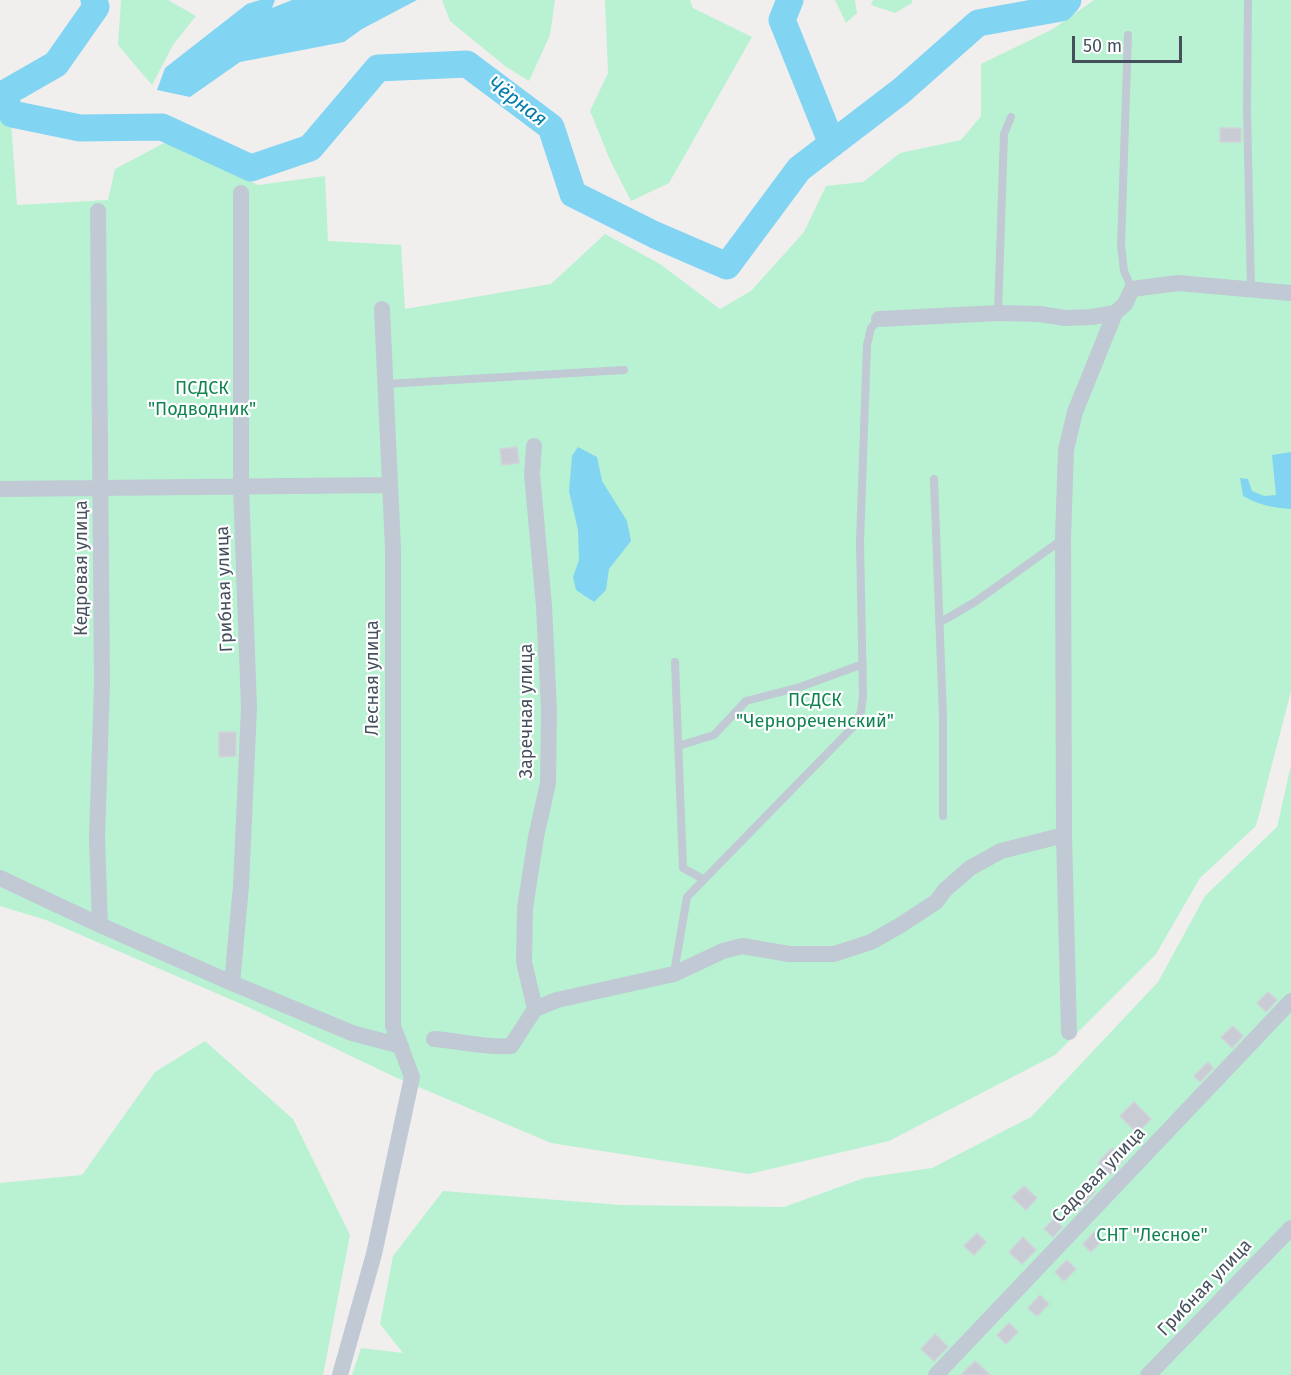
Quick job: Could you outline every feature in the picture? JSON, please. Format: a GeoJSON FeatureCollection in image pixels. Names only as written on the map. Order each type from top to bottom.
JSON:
{"type":"FeatureCollection","features":[{"type":"Feature","properties":{"kind":"street","name":"Грибная улица"},"geometry":{"type":"LineString","coordinates":[[232,983],[241,886],[249,708],[241,487],[241,193]]}},
{"type":"Feature","properties":{"kind":"street","name":"Кедровая улица"},"geometry":{"type":"LineString","coordinates":[[99,211],[102,684],[97,839],[100,926]]}},
{"type":"Feature","properties":{"kind":"street"},"geometry":{"type":"LineString","coordinates":[[1069,1032],[1064,835],[1063,538],[1066,450],[1075,412],[1115,313],[1125,304],[1132,289],[1178,283],[1291,293]]}},
{"type":"Feature","properties":{"kind":"street","name":"Лесная улица"},"geometry":{"type":"LineString","coordinates":[[340,1375],[374,1254],[412,1077],[393,1026],[393,549],[382,309]]}},
{"type":"Feature","properties":{"kind":"street"},"geometry":{"type":"LineString","coordinates":[[879,319],[998,313],[1040,314],[1065,318],[1115,313]]}},
{"type":"Feature","properties":{"kind":"street","name":"Заречная улица"},"geometry":{"type":"LineString","coordinates":[[534,446],[532,474],[544,606],[549,719],[548,783],[536,837],[525,908],[524,962],[535,1009]]}},
{"type":"Feature","properties":{"kind":"street"},"geometry":{"type":"LineString","coordinates":[[0,489],[389,485]]}},
{"type":"Feature","properties":{"kind":"street"},"geometry":{"type":"LineString","coordinates":[[434,1039],[491,1047],[511,1046],[535,1009],[557,1000],[674,974],[723,951],[742,946],[789,954],[834,954],[871,942],[899,926],[936,902],[945,890],[970,867],[1001,851],[1064,835]]}},
{"type":"Feature","properties":{"kind":"street"},"geometry":{"type":"LineString","coordinates":[[0,878],[100,926],[351,1033],[401,1046]]}},
{"type":"Feature","properties":{"kind":"street","name":"Садовая улица"},"geometry":{"type":"LineString","coordinates":[[936,1375],[1291,1001]]}},
{"type":"Feature","properties":{"kind":"street","name":"Грибная улица"},"geometry":{"type":"LineString","coordinates":[[1148,1375],[1291,1228]]}},
{"type":"Feature","properties":{"kind":"lane"},"geometry":{"type":"LineString","coordinates":[[1248,0],[1247,110],[1251,290]]}},
{"type":"Feature","properties":{"kind":"lane"},"geometry":{"type":"LineString","coordinates":[[1128,35],[1121,244],[1124,271],[1132,289]]}},
{"type":"Feature","properties":{"kind":"lane"},"geometry":{"type":"LineString","coordinates":[[998,313],[1004,134],[1011,117]]}},
{"type":"Feature","properties":{"kind":"lane"},"geometry":{"type":"LineString","coordinates":[[674,974],[687,897],[852,728],[861,712],[863,664],[860,542],[866,356],[871,328],[879,319]]}},
{"type":"Feature","properties":{"kind":"lane"},"geometry":{"type":"LineString","coordinates":[[385,384],[624,370]]}},
{"type":"Feature","properties":{"kind":"lane"},"geometry":{"type":"LineString","coordinates":[[934,479],[943,717],[943,816]]}},
{"type":"Feature","properties":{"kind":"lane"},"geometry":{"type":"LineString","coordinates":[[939,623],[975,602],[1063,538]]}},
{"type":"Feature","properties":{"kind":"lane"},"geometry":{"type":"LineString","coordinates":[[675,662],[682,868],[703,879]]}},
{"type":"Feature","properties":{"kind":"lane"},"geometry":{"type":"LineString","coordinates":[[678,746],[714,735],[746,700],[800,687],[863,664]]}},
{"type":"Feature","properties":{"kind":"green space"},"geometry":{"type":"Polygon","coordinates":[[[121,0],[168,0],[196,16],[173,45],[152,85],[118,45],[121,0]]]}},
{"type":"Feature","properties":{"kind":"green space"},"geometry":{"type":"Polygon","coordinates":[[[442,0],[555,0],[550,35],[529,81],[505,66],[450,21],[442,0]]]}},
{"type":"Feature","properties":{"kind":"green space"},"geometry":{"type":"Polygon","coordinates":[[[605,0],[690,0],[693,8],[752,37],[669,183],[631,201],[610,160],[590,111],[608,73],[605,0]]]}},
{"type":"Feature","properties":{"kind":"green space"},"geometry":{"type":"Polygon","coordinates":[[[835,0],[855,0],[857,13],[846,23],[835,0]]]}},
{"type":"Feature","properties":{"kind":"green space"},"geometry":{"type":"Polygon","coordinates":[[[873,0],[912,0],[912,3],[895,13],[871,5],[873,0]]]}},
{"type":"Feature","properties":{"kind":"green space","name":"ПСДСК \"Чернореченский\""},"geometry":{"type":"Polygon","coordinates":[[[1094,0],[1291,0],[1291,691],[1256,826],[1200,878],[1156,954],[1055,1055],[889,1141],[749,1174],[551,1143],[395,1077],[246,1006],[46,920],[0,906],[0,120],[11,121],[17,205],[108,200],[115,169],[168,141],[258,185],[325,176],[328,241],[401,245],[405,309],[551,284],[605,234],[660,264],[720,309],[751,291],[804,232],[826,186],[863,182],[900,153],[961,140],[981,116],[981,64],[1053,29],[1094,0]]]}},
{"type":"Feature","properties":{"kind":"green space","name":"СНТ \"Лесное\""},"geometry":{"type":"Polygon","coordinates":[[[1291,765],[1291,1375],[352,1375],[361,1348],[403,1353],[380,1324],[393,1256],[443,1191],[621,1205],[784,1207],[864,1178],[932,1168],[1031,1117],[1158,982],[1205,896],[1277,827],[1291,765]]]}},
{"type":"Feature","properties":{"kind":"green space"},"geometry":{"type":"Polygon","coordinates":[[[205,1041],[293,1119],[350,1235],[323,1375],[0,1375],[0,1183],[82,1175],[155,1072],[205,1041]]]}},
{"type":"Feature","properties":{"kind":"water"},"geometry":{"type":"Polygon","coordinates":[[[260,0],[275,0],[272,8],[292,0],[417,0],[362,29],[344,42],[240,62],[190,97],[157,90],[165,68],[247,4],[260,0]]]}},
{"type":"Feature","properties":{"kind":"water"},"geometry":{"type":"Polygon","coordinates":[[[578,447],[597,457],[602,481],[627,521],[631,541],[609,569],[606,590],[594,602],[576,590],[573,577],[579,560],[578,530],[569,491],[572,456],[578,447]]]}},
{"type":"Feature","properties":{"kind":"water"},"geometry":{"type":"Polygon","coordinates":[[[1291,452],[1291,509],[1266,505],[1243,496],[1240,478],[1248,479],[1252,491],[1264,496],[1276,495],[1272,455],[1291,452]]]}},
{"type":"Feature","properties":{"kind":"building"},"geometry":{"type":"Polygon","coordinates":[[[1220,128],[1241,128],[1241,142],[1220,142],[1220,128]]]}},
{"type":"Feature","properties":{"kind":"building"},"geometry":{"type":"Polygon","coordinates":[[[517,447],[519,463],[502,465],[500,449],[517,447]]]}},
{"type":"Feature","properties":{"kind":"building"},"geometry":{"type":"Polygon","coordinates":[[[219,732],[236,732],[236,756],[219,757],[219,732]]]}},
{"type":"Feature","properties":{"kind":"building"},"geometry":{"type":"Polygon","coordinates":[[[1268,992],[1277,1000],[1266,1012],[1257,1003],[1268,992]]]}},
{"type":"Feature","properties":{"kind":"building"},"geometry":{"type":"Polygon","coordinates":[[[1233,1026],[1243,1036],[1232,1048],[1221,1037],[1233,1026]]]}},
{"type":"Feature","properties":{"kind":"building"},"geometry":{"type":"Polygon","coordinates":[[[1208,1062],[1213,1068],[1200,1082],[1194,1076],[1208,1062]]]}},
{"type":"Feature","properties":{"kind":"building"},"geometry":{"type":"Polygon","coordinates":[[[1134,1102],[1151,1119],[1137,1133],[1120,1116],[1134,1102]]]}},
{"type":"Feature","properties":{"kind":"building"},"geometry":{"type":"Polygon","coordinates":[[[1112,1148],[1124,1159],[1110,1174],[1098,1163],[1112,1148]]]}},
{"type":"Feature","properties":{"kind":"building"},"geometry":{"type":"Polygon","coordinates":[[[1085,1183],[1095,1192],[1083,1205],[1074,1196],[1085,1183]]]}},
{"type":"Feature","properties":{"kind":"building"},"geometry":{"type":"Polygon","coordinates":[[[1024,1186],[1037,1198],[1026,1210],[1012,1197],[1024,1186]]]}},
{"type":"Feature","properties":{"kind":"building"},"geometry":{"type":"Polygon","coordinates":[[[1054,1219],[1062,1227],[1053,1237],[1044,1229],[1054,1219]]]}},
{"type":"Feature","properties":{"kind":"building"},"geometry":{"type":"Polygon","coordinates":[[[1095,1231],[1103,1239],[1091,1252],[1083,1244],[1095,1231]]]}},
{"type":"Feature","properties":{"kind":"building"},"geometry":{"type":"Polygon","coordinates":[[[977,1233],[986,1242],[974,1255],[964,1246],[977,1233]]]}},
{"type":"Feature","properties":{"kind":"building"},"geometry":{"type":"Polygon","coordinates":[[[1023,1237],[1036,1250],[1022,1264],[1009,1252],[1023,1237]]]}},
{"type":"Feature","properties":{"kind":"building"},"geometry":{"type":"Polygon","coordinates":[[[1067,1260],[1076,1269],[1064,1281],[1055,1272],[1067,1260]]]}},
{"type":"Feature","properties":{"kind":"building"},"geometry":{"type":"Polygon","coordinates":[[[1040,1295],[1049,1304],[1037,1316],[1028,1308],[1040,1295]]]}},
{"type":"Feature","properties":{"kind":"building"},"geometry":{"type":"Polygon","coordinates":[[[1009,1323],[1018,1332],[1006,1344],[997,1335],[1009,1323]]]}},
{"type":"Feature","properties":{"kind":"building"},"geometry":{"type":"Polygon","coordinates":[[[935,1334],[948,1347],[934,1361],[921,1349],[935,1334]]]}},
{"type":"Feature","properties":{"kind":"building"},"geometry":{"type":"Polygon","coordinates":[[[975,1361],[990,1375],[961,1375],[975,1361]]]}},
{"type":"Feature","properties":{"kind":"waterway","name":"Чёрная"},"geometry":{"type":"LineString","coordinates":[[94,0],[96,7],[56,64],[2,95],[12,114],[80,128],[162,127],[251,168],[310,148],[378,68],[467,64],[551,127],[573,194],[655,235],[727,266],[799,169],[901,91],[978,23],[1061,8],[1068,0]]}},
{"type":"Feature","properties":{"kind":"waterway"},"geometry":{"type":"LineString","coordinates":[[790,0],[782,20],[832,144]]}},
{"type":"Feature","properties":{"kind":"park label","name":"ПСДСК \"Подводник\""},"geometry":{"type":"Point","coordinates":[202,399]}}]}
